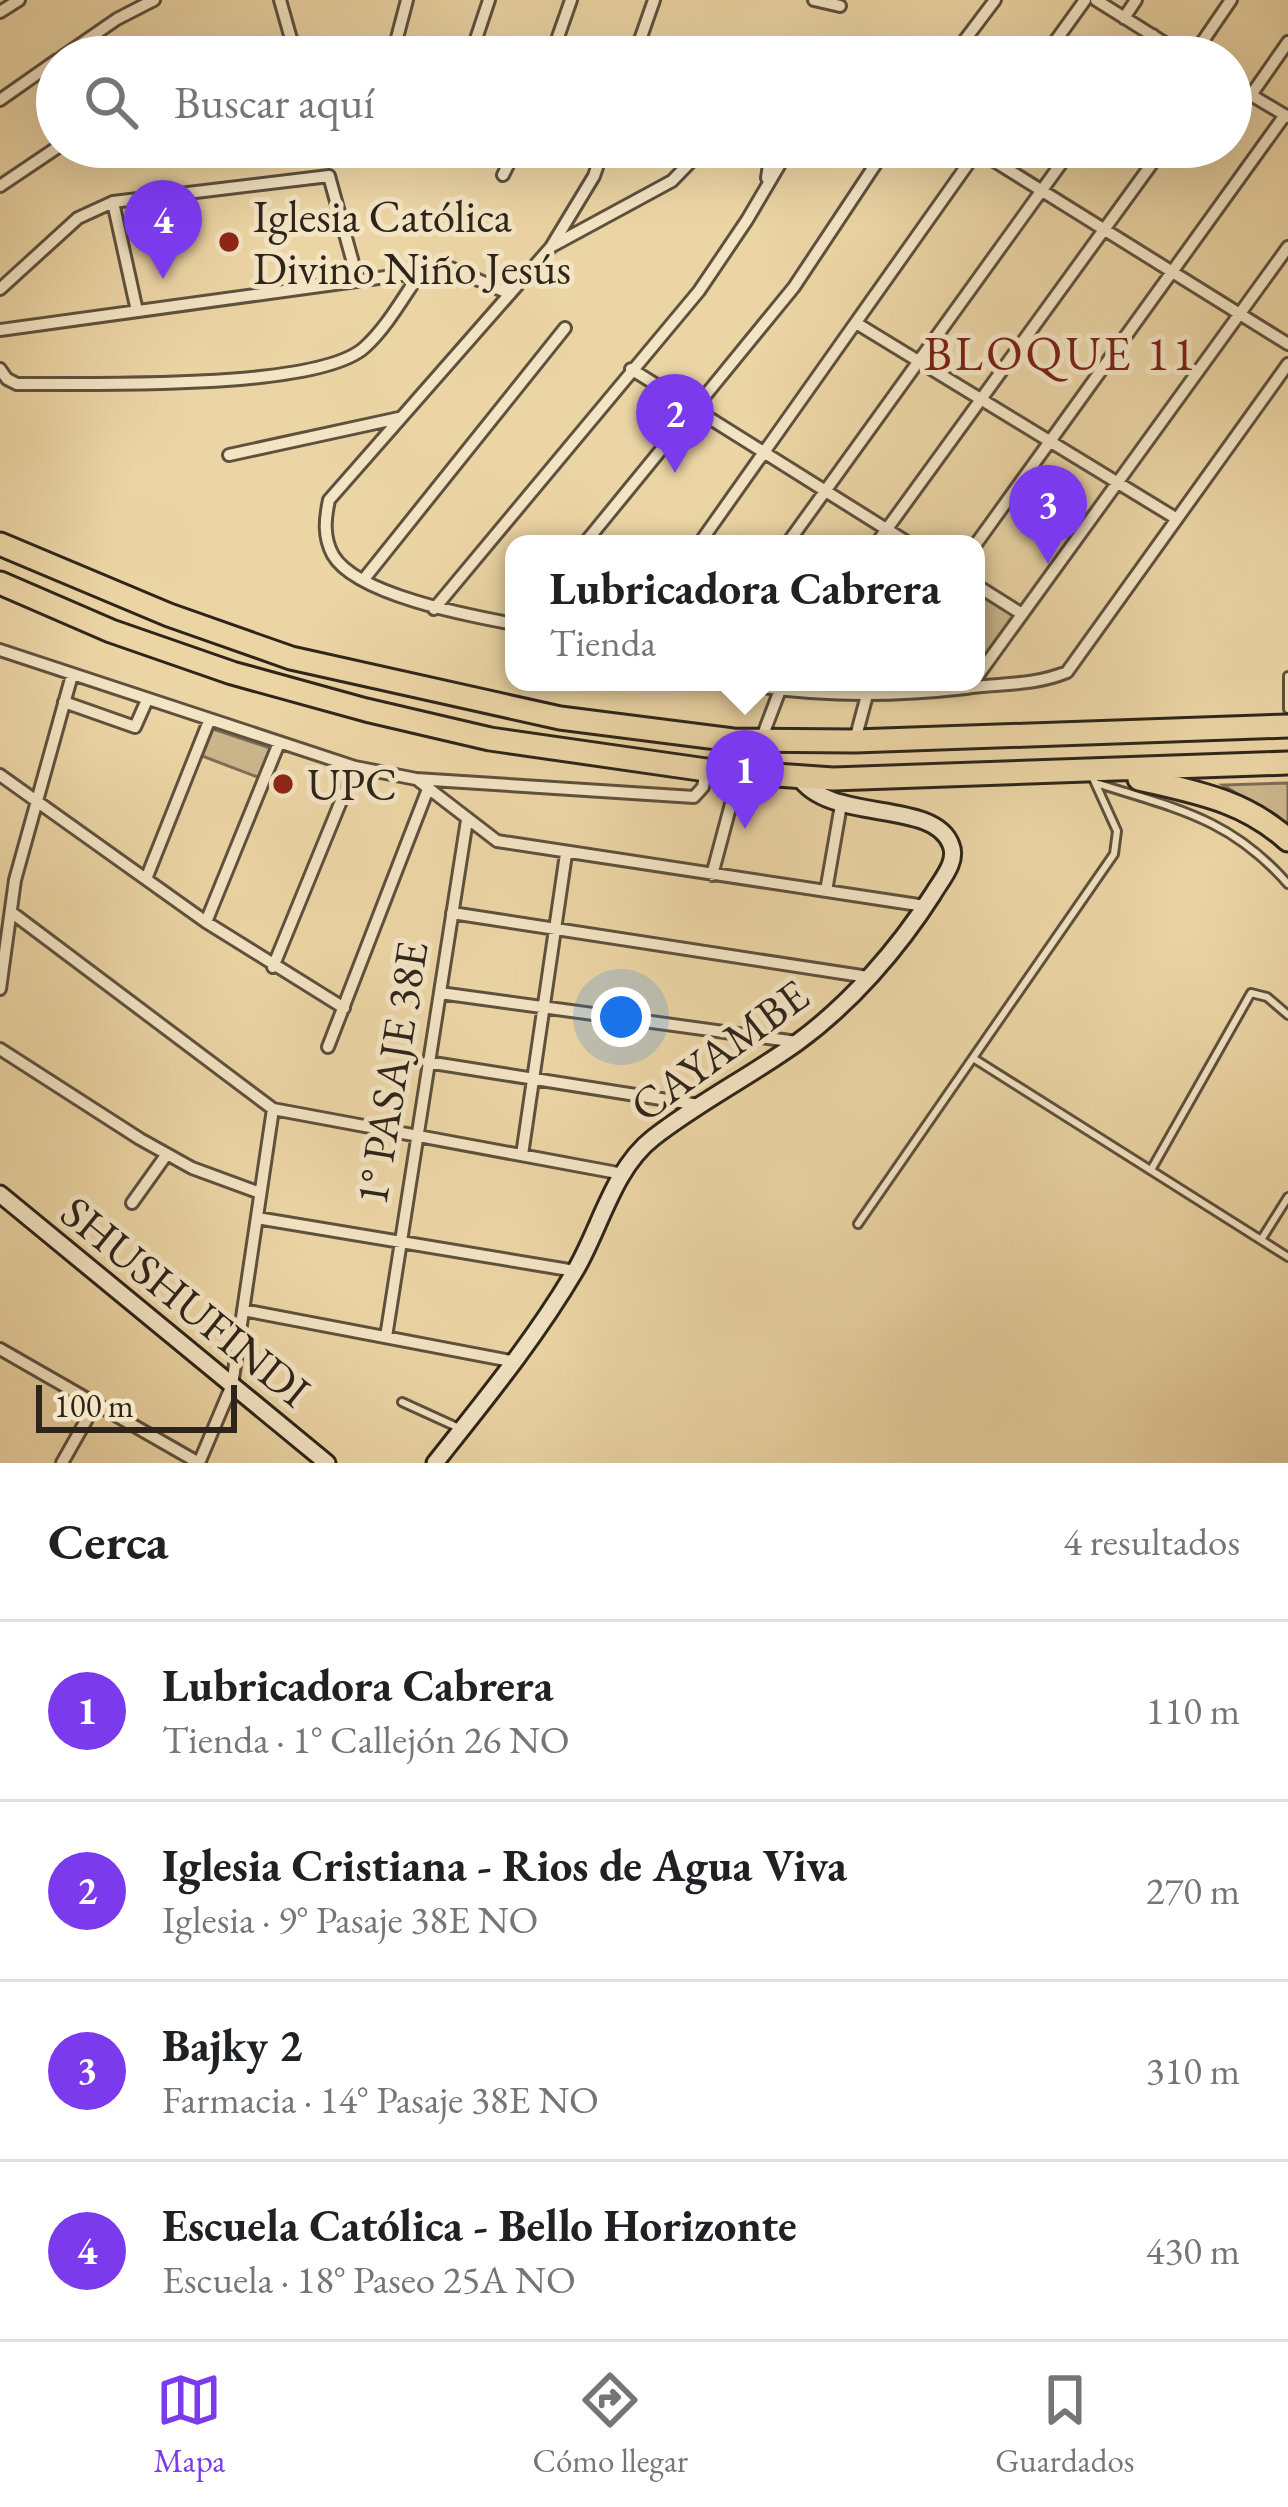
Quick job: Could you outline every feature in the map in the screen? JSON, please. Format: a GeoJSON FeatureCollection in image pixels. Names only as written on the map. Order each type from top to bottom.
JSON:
{"type":"FeatureCollection","features":[{"type":"Feature","properties":{"kind":"highway"},"geometry":{"type":"LineString","coordinates":[[0,544],[170,615],[290,658],[560,718],[761,740],[1288,726]]}},
{"type":"Feature","properties":{"kind":"highway"},"geometry":{"type":"LineString","coordinates":[[0,583],[111,631],[366,710],[490,739],[706,770],[799,777],[1098,776],[1288,763]]}},
{"type":"Feature","properties":{"kind":"highway"},"geometry":{"type":"LineString","coordinates":[[1098,776],[1223,798],[1264,819],[1288,840]]}},
{"type":"Feature","properties":{"kind":"street"},"geometry":{"type":"LineString","coordinates":[[0,12],[20,0]]}},
{"type":"Feature","properties":{"kind":"street"},"geometry":{"type":"LineString","coordinates":[[92,36],[154,0]]}},
{"type":"Feature","properties":{"kind":"street"},"geometry":{"type":"LineString","coordinates":[[290,36],[280,2],[296,0]]}},
{"type":"Feature","properties":{"kind":"street"},"geometry":{"type":"LineString","coordinates":[[399,36],[407,0]]}},
{"type":"Feature","properties":{"kind":"street"},"geometry":{"type":"LineString","coordinates":[[477,36],[489,0]]}},
{"type":"Feature","properties":{"kind":"street"},"geometry":{"type":"LineString","coordinates":[[559,36],[572,0]]}},
{"type":"Feature","properties":{"kind":"street"},"geometry":{"type":"LineString","coordinates":[[641,36],[654,0]]}},
{"type":"Feature","properties":{"kind":"street"},"geometry":{"type":"LineString","coordinates":[[814,0],[840,6]]}},
{"type":"Feature","properties":{"kind":"street"},"geometry":{"type":"LineString","coordinates":[[968,36],[995,0]]}},
{"type":"Feature","properties":{"kind":"street"},"geometry":{"type":"LineString","coordinates":[[1059,36],[1084,0]]}},
{"type":"Feature","properties":{"kind":"street"},"geometry":{"type":"LineString","coordinates":[[1096,0],[1153,35]]}},
{"type":"Feature","properties":{"kind":"street"},"geometry":{"type":"LineString","coordinates":[[1124,17],[1136,0]]}},
{"type":"Feature","properties":{"kind":"street"},"geometry":{"type":"LineString","coordinates":[[1205,36],[1231,0]]}},
{"type":"Feature","properties":{"kind":"street"},"geometry":{"type":"LineString","coordinates":[[1252,94],[1288,42]]}},
{"type":"Feature","properties":{"kind":"street"},"geometry":{"type":"LineString","coordinates":[[0,100],[36,75]]}},
{"type":"Feature","properties":{"kind":"street"},"geometry":{"type":"LineString","coordinates":[[1252,96],[1286,116],[1252,163]]}},
{"type":"Feature","properties":{"kind":"street"},"geometry":{"type":"LineString","coordinates":[[0,186],[36,162]]}},
{"type":"Feature","properties":{"kind":"street"},"geometry":{"type":"LineString","coordinates":[[503,175],[506,168]]}},
{"type":"Feature","properties":{"kind":"street"},"geometry":{"type":"LineString","coordinates":[[505,622],[434,609],[364,579],[335,559],[326,536],[329,500],[551,247],[595,168]]}},
{"type":"Feature","properties":{"kind":"street"},"geometry":{"type":"LineString","coordinates":[[551,247],[672,181],[685,168]]}},
{"type":"Feature","properties":{"kind":"street"},"geometry":{"type":"LineString","coordinates":[[767,182],[769,168]]}},
{"type":"Feature","properties":{"kind":"street"},"geometry":{"type":"LineString","coordinates":[[434,609],[698,290],[748,220],[776,168]]}},
{"type":"Feature","properties":{"kind":"street"},"geometry":{"type":"LineString","coordinates":[[591,535],[794,286],[873,168]]}},
{"type":"Feature","properties":{"kind":"street"},"geometry":{"type":"LineString","coordinates":[[705,535],[962,168]]}},
{"type":"Feature","properties":{"kind":"street"},"geometry":{"type":"LineString","coordinates":[[1007,168],[1288,344]]}},
{"type":"Feature","properties":{"kind":"street"},"geometry":{"type":"LineString","coordinates":[[794,535],[1057,168]]}},
{"type":"Feature","properties":{"kind":"street"},"geometry":{"type":"LineString","coordinates":[[882,535],[1149,168]]}},
{"type":"Feature","properties":{"kind":"street"},"geometry":{"type":"LineString","coordinates":[[983,535],[1248,168]]}},
{"type":"Feature","properties":{"kind":"street"},"geometry":{"type":"LineString","coordinates":[[0,289],[78,218],[113,202],[329,176],[358,281]]}},
{"type":"Feature","properties":{"kind":"street"},"geometry":{"type":"LineString","coordinates":[[113,202],[137,311]]}},
{"type":"Feature","properties":{"kind":"street"},"geometry":{"type":"LineString","coordinates":[[985,665],[1288,247]]}},
{"type":"Feature","properties":{"kind":"street"},"geometry":{"type":"LineString","coordinates":[[0,330],[451,268],[510,294]]}},
{"type":"Feature","properties":{"kind":"street"},"geometry":{"type":"LineString","coordinates":[[0,369],[17,384],[211,382],[307,369],[364,349],[422,272]]}},
{"type":"Feature","properties":{"kind":"street"},"geometry":{"type":"LineString","coordinates":[[856,323],[1177,520]]}},
{"type":"Feature","properties":{"kind":"street"},"geometry":{"type":"LineString","coordinates":[[364,579],[565,328]]}},
{"type":"Feature","properties":{"kind":"street"},"geometry":{"type":"LineString","coordinates":[[985,683],[1024,685],[1067,672],[1288,364]]}},
{"type":"Feature","properties":{"kind":"street"},"geometry":{"type":"LineString","coordinates":[[631,370],[896,535]]}},
{"type":"Feature","properties":{"kind":"street"},"geometry":{"type":"LineString","coordinates":[[230,455],[402,418]]}},
{"type":"Feature","properties":{"kind":"street"},"geometry":{"type":"LineString","coordinates":[[985,591],[1022,614]]}},
{"type":"Feature","properties":{"kind":"street"},"geometry":{"type":"LineString","coordinates":[[0,650],[356,767],[416,779],[694,796],[703,788],[706,770]]}},
{"type":"Feature","properties":{"kind":"street"},"geometry":{"type":"LineString","coordinates":[[0,989],[7,906],[71,675]]}},
{"type":"Feature","properties":{"kind":"street"},"geometry":{"type":"LineString","coordinates":[[761,740],[779,691]]}},
{"type":"Feature","properties":{"kind":"street"},"geometry":{"type":"LineString","coordinates":[[829,691],[913,695],[931,691]]}},
{"type":"Feature","properties":{"kind":"street"},"geometry":{"type":"LineString","coordinates":[[855,741],[870,691]]}},
{"type":"Feature","properties":{"kind":"street"},"geometry":{"type":"LineString","coordinates":[[64,701],[135,728],[147,700]]}},
{"type":"Feature","properties":{"kind":"street"},"geometry":{"type":"LineString","coordinates":[[146,879],[208,721]]}},
{"type":"Feature","properties":{"kind":"street"},"geometry":{"type":"LineString","coordinates":[[206,922],[279,743]]}},
{"type":"Feature","properties":{"kind":"street"},"geometry":{"type":"LineString","coordinates":[[273,967],[356,767]]}},
{"type":"Feature","properties":{"kind":"street"},"geometry":{"type":"LineString","coordinates":[[712,875],[739,772]]}},
{"type":"Feature","properties":{"kind":"street"},"geometry":{"type":"LineString","coordinates":[[0,775],[206,922],[344,1008]]}},
{"type":"Feature","properties":{"kind":"street","name":"CAYAMBE"},"geometry":{"type":"LineString","coordinates":[[435,1463],[516,1362],[575,1271],[623,1174],[647,1142],[797,1042],[868,977],[951,865],[954,850],[929,822],[841,805],[813,793],[799,777]]}},
{"type":"Feature","properties":{"kind":"street"},"geometry":{"type":"LineString","coordinates":[[416,779],[497,841],[925,906]]}},
{"type":"Feature","properties":{"kind":"street"},"geometry":{"type":"LineString","coordinates":[[328,1047],[428,789]]}},
{"type":"Feature","properties":{"kind":"street"},"geometry":{"type":"LineString","coordinates":[[826,891],[841,805]]}},
{"type":"Feature","properties":{"kind":"street","name":"1° PASAJE 38E"},"geometry":{"type":"LineString","coordinates":[[386,1337],[467,820]]}},
{"type":"Feature","properties":{"kind":"street"},"geometry":{"type":"LineString","coordinates":[[522,1155],[566,854]]}},
{"type":"Feature","properties":{"kind":"street"},"geometry":{"type":"LineString","coordinates":[[0,871],[15,880]]}},
{"type":"Feature","properties":{"kind":"street"},"geometry":{"type":"LineString","coordinates":[[7,906],[273,1109],[623,1174]]}},
{"type":"Feature","properties":{"kind":"street"},"geometry":{"type":"LineString","coordinates":[[452,913],[868,977]]}},
{"type":"Feature","properties":{"kind":"street"},"geometry":{"type":"LineString","coordinates":[[440,993],[797,1042]]}},
{"type":"Feature","properties":{"kind":"street"},"geometry":{"type":"LineString","coordinates":[[0,1048],[167,1154],[260,1193]]}},
{"type":"Feature","properties":{"kind":"street"},"geometry":{"type":"LineString","coordinates":[[428,1062],[699,1105]]}},
{"type":"Feature","properties":{"kind":"street"},"geometry":{"type":"LineString","coordinates":[[0,1348],[199,1463],[232,1385],[273,1109]]}},
{"type":"Feature","properties":{"kind":"street"},"geometry":{"type":"LineString","coordinates":[[132,1203],[167,1154]]}},
{"type":"Feature","properties":{"kind":"street","name":"SHUSHUFINDI"},"geometry":{"type":"LineString","coordinates":[[0,1195],[327,1463]]}},
{"type":"Feature","properties":{"kind":"street"},"geometry":{"type":"LineString","coordinates":[[257,1218],[575,1271]]}},
{"type":"Feature","properties":{"kind":"street"},"geometry":{"type":"LineString","coordinates":[[243,1310],[516,1362]]}},
{"type":"Feature","properties":{"kind":"street"},"geometry":{"type":"LineString","coordinates":[[62,1463],[97,1403]]}},
{"type":"Feature","properties":{"kind":"lane"},"geometry":{"type":"LineString","coordinates":[[1288,676],[1288,709]]}},
{"type":"Feature","properties":{"kind":"lane"},"geometry":{"type":"LineString","coordinates":[[1098,776],[1205,817],[1261,853],[1288,884]]}},
{"type":"Feature","properties":{"kind":"lane"},"geometry":{"type":"LineString","coordinates":[[858,1224],[1114,854],[1117,831],[1098,776]]}},
{"type":"Feature","properties":{"kind":"lane"},"geometry":{"type":"LineString","coordinates":[[1151,1170],[1251,993],[1267,997],[1288,1015]]}},
{"type":"Feature","properties":{"kind":"lane"},"geometry":{"type":"LineString","coordinates":[[973,1058],[1288,1257]]}},
{"type":"Feature","properties":{"kind":"lane"},"geometry":{"type":"LineString","coordinates":[[1261,1240],[1288,1197]]}},
{"type":"Feature","properties":{"kind":"lane"},"geometry":{"type":"LineString","coordinates":[[402,1402],[462,1430]]}},
{"type":"Feature","properties":{"kind":"shaded area"},"geometry":{"type":"Polygon","coordinates":[[[985,595],[1015,613],[985,657],[985,595]]]}},
{"type":"Feature","properties":{"kind":"shaded area"},"geometry":{"type":"Polygon","coordinates":[[[213,729],[273,749],[260,778],[202,756],[213,729]]]}},
{"type":"Feature","properties":{"kind":"shaded area"},"geometry":{"type":"Polygon","coordinates":[[[1288,783],[1288,825],[1223,785],[1288,783]]]}},
{"type":"Feature","properties":{"kind":"place","name":"Iglesia Católica Divino Niño Jesús"},"geometry":{"type":"Point","coordinates":[229,242]}},
{"type":"Feature","properties":{"kind":"place","name":"Escuela Católica - Bello Horizonte"},"geometry":{"type":"Point","coordinates":[163,279]}},
{"type":"Feature","properties":{"kind":"place","name":"Iglesia Cristiana - Rios de Agua Viva"},"geometry":{"type":"Point","coordinates":[675,473]}},
{"type":"Feature","properties":{"kind":"place","name":"Bajky 2"},"geometry":{"type":"Point","coordinates":[1048,564]}},
{"type":"Feature","properties":{"kind":"place","name":"UPC"},"geometry":{"type":"Point","coordinates":[283,784]}},
{"type":"Feature","properties":{"kind":"place","name":"Lubricadora Cabrera"},"geometry":{"type":"Point","coordinates":[745,829]}},
{"type":"Feature","properties":{"kind":"district","name":"BLOQUE 11"},"geometry":{"type":"Point","coordinates":[1061,353]}}]}
